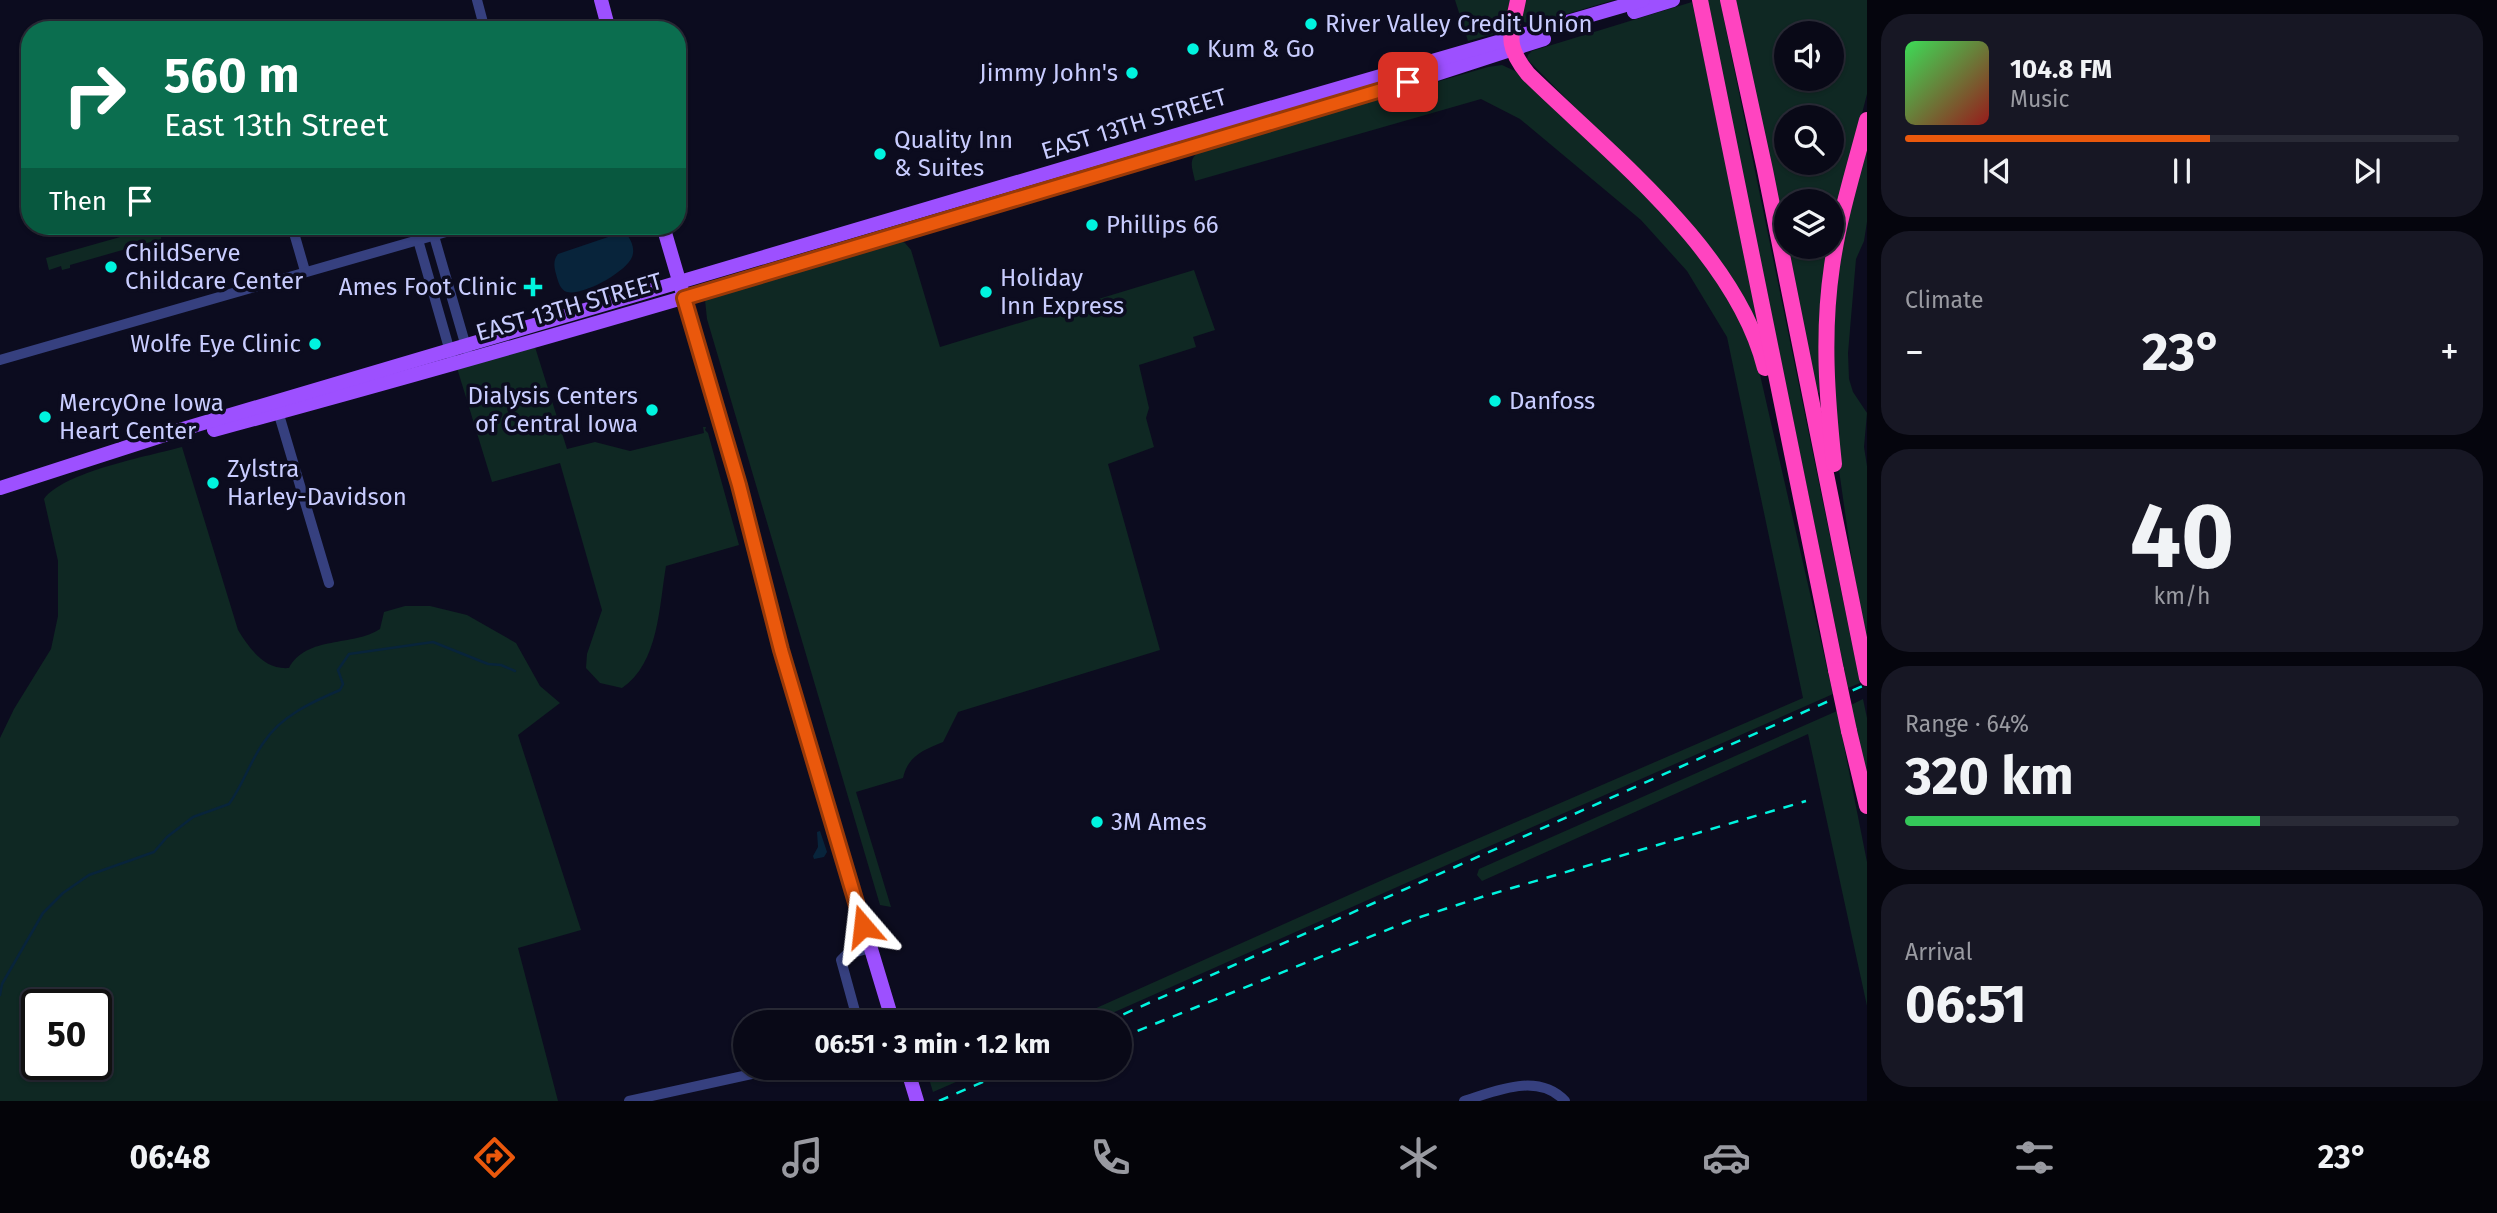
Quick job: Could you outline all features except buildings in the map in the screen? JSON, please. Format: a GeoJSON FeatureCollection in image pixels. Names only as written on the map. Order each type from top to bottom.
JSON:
{"type":"FeatureCollection","features":[{"type":"Feature","properties":{"kind":"highway"},"geometry":{"type":"LineString","coordinates":[[1518,0],[1511,44],[1528,74],[1671,212],[1694,238],[1726,283],[1751,327],[1762,357],[1808,534]]}},
{"type":"Feature","properties":{"kind":"highway"},"geometry":{"type":"LineString","coordinates":[[1729,4],[1867,678]]}},
{"type":"Feature","properties":{"kind":"highway"},"geometry":{"type":"LineString","coordinates":[[1702,8],[1836,670],[1867,806]]}},
{"type":"Feature","properties":{"kind":"highway"},"geometry":{"type":"LineString","coordinates":[[1842,547],[1826,381],[1828,300],[1839,226],[1867,120]]}},
{"type":"Feature","properties":{"kind":"main road"},"geometry":{"type":"LineString","coordinates":[[601,0],[607,21]]}},
{"type":"Feature","properties":{"kind":"main road","name":"EAST 13TH STREET"},"geometry":{"type":"LineString","coordinates":[[1511,44],[1643,0]]}},
{"type":"Feature","properties":{"kind":"main road","name":"EAST 13TH STREET"},"geometry":{"type":"LineString","coordinates":[[0,488],[682,291],[1186,132],[1673,0]]}},
{"type":"Feature","properties":{"kind":"main road"},"geometry":{"type":"LineString","coordinates":[[666,235],[739,485],[781,650],[889,1010]]}},
{"type":"Feature","properties":{"kind":"main road"},"geometry":{"type":"LineString","coordinates":[[911,1080],[917,1101]]}},
{"type":"Feature","properties":{"kind":"street"},"geometry":{"type":"LineString","coordinates":[[477,0],[483,21]]}},
{"type":"Feature","properties":{"kind":"street"},"geometry":{"type":"LineString","coordinates":[[295,235],[305,271]]}},
{"type":"Feature","properties":{"kind":"street"},"geometry":{"type":"LineString","coordinates":[[0,360],[436,235]]}},
{"type":"Feature","properties":{"kind":"street"},"geometry":{"type":"LineString","coordinates":[[433,236],[468,353]]}},
{"type":"Feature","properties":{"kind":"street"},"geometry":{"type":"LineString","coordinates":[[418,240],[452,358]]}},
{"type":"Feature","properties":{"kind":"street"},"geometry":{"type":"LineString","coordinates":[[277,408],[330,583]]}},
{"type":"Feature","properties":{"kind":"street"},"geometry":{"type":"LineString","coordinates":[[855,1010],[841,960],[846,955],[870,948]]}},
{"type":"Feature","properties":{"kind":"street"},"geometry":{"type":"LineString","coordinates":[[629,1101],[733,1078]]}},
{"type":"Feature","properties":{"kind":"street"},"geometry":{"type":"LineString","coordinates":[[1464,1101],[1524,1085],[1545,1087],[1566,1101]]}},
{"type":"Feature","properties":{"kind":"green space"},"geometry":{"type":"Polygon","coordinates":[[[1455,0],[1510,0],[1505,21],[1497,33],[1468,41],[1455,0]]]}},
{"type":"Feature","properties":{"kind":"green space"},"geometry":{"type":"Polygon","coordinates":[[[1523,0],[1614,0],[1533,24],[1524,22],[1521,13],[1523,0]]]}},
{"type":"Feature","properties":{"kind":"green space"},"geometry":{"type":"Polygon","coordinates":[[[1707,0],[1720,0],[1860,683],[1848,688],[1707,0]]]}},
{"type":"Feature","properties":{"kind":"green space"},"geometry":{"type":"Polygon","coordinates":[[[1735,0],[1867,0],[1867,94],[1843,189],[1775,189],[1735,0]]]}},
{"type":"Feature","properties":{"kind":"green space"},"geometry":{"type":"Polygon","coordinates":[[[1692,2],[1762,336],[1732,280],[1698,231],[1527,59],[1532,51],[1692,2]]]}},
{"type":"Feature","properties":{"kind":"green space"},"geometry":{"type":"Polygon","coordinates":[[[1502,65],[1517,72],[1670,220],[1720,283],[1740,321],[1758,366],[1833,694],[1119,1010],[1092,1010],[1387,878],[1803,698],[1727,337],[1687,271],[1641,220],[1520,119],[1481,99],[1195,181],[1192,160],[1202,150],[1502,65]]]}},
{"type":"Feature","properties":{"kind":"green space"},"geometry":{"type":"Polygon","coordinates":[[[1867,134],[1867,222],[1864,241],[1856,259],[1848,353],[1849,379],[1853,392],[1867,413],[1864,447],[1867,466],[1867,642],[1853,568],[1833,428],[1834,268],[1836,259],[1844,259],[1844,227],[1867,134]]]}},
{"type":"Feature","properties":{"kind":"green space"},"geometry":{"type":"Polygon","coordinates":[[[127,235],[161,235],[161,239],[70,265],[70,268],[62,270],[61,266],[49,270],[46,258],[127,235]]]}},
{"type":"Feature","properties":{"kind":"green space"},"geometry":{"type":"Polygon","coordinates":[[[899,240],[911,250],[940,347],[1194,270],[1215,330],[1193,337],[1196,347],[1139,365],[1149,408],[1146,418],[1154,447],[1108,464],[1160,650],[958,712],[943,742],[913,759],[903,778],[856,792],[891,907],[880,905],[707,319],[705,300],[708,296],[899,240]]]}},
{"type":"Feature","properties":{"kind":"green space"},"geometry":{"type":"Polygon","coordinates":[[[1789,259],[1828,259],[1819,327],[1819,393],[1816,392],[1789,259]]]}},
{"type":"Feature","properties":{"kind":"green space"},"geometry":{"type":"Polygon","coordinates":[[[535,347],[567,449],[595,442],[630,451],[704,433],[703,427],[706,427],[739,545],[666,566],[659,616],[650,649],[634,677],[622,688],[600,683],[586,668],[587,654],[602,610],[560,463],[492,482],[457,368],[535,347]]]}},
{"type":"Feature","properties":{"kind":"green space"},"geometry":{"type":"Polygon","coordinates":[[[182,447],[238,630],[253,651],[272,666],[289,668],[307,651],[380,629],[384,612],[405,606],[430,606],[467,615],[516,643],[540,686],[560,703],[518,735],[581,930],[518,948],[558,1101],[0,1101],[0,738],[14,709],[51,649],[58,616],[58,561],[44,499],[54,489],[69,481],[129,460],[182,447]]]}},
{"type":"Feature","properties":{"kind":"green space"},"geometry":{"type":"Polygon","coordinates":[[[1863,699],[1867,718],[1867,779],[1851,705],[1863,699]]]}},
{"type":"Feature","properties":{"kind":"green space"},"geometry":{"type":"Polygon","coordinates":[[[1837,711],[1867,862],[1867,1006],[1808,734],[1482,881],[1477,875],[1479,869],[1837,711]]]}},
{"type":"Feature","properties":{"kind":"green space"},"geometry":{"type":"Polygon","coordinates":[[[935,1080],[960,1080],[933,1092],[930,1082],[935,1080]]]}},
{"type":"Feature","properties":{"kind":"water"},"geometry":{"type":"Polygon","coordinates":[[[614,235],[628,236],[633,249],[628,263],[613,276],[593,287],[574,292],[567,292],[559,282],[555,269],[558,254],[614,235]]]}},
{"type":"Feature","properties":{"kind":"water"},"geometry":{"type":"Polygon","coordinates":[[[820,831],[827,852],[824,857],[814,859],[818,847],[817,832],[820,831]]]}},
{"type":"Feature","properties":{"kind":"waterway"},"geometry":{"type":"LineString","coordinates":[[0,995],[2,984],[43,913],[63,893],[89,875],[154,852],[167,837],[193,817],[229,804],[259,749],[271,733],[298,711],[340,690],[343,684],[338,670],[349,654],[433,642],[488,664],[501,665],[515,671]]}},
{"type":"Feature","properties":{"kind":"railway"},"geometry":{"type":"LineString","coordinates":[[1132,1010],[1867,684]]}},
{"type":"Feature","properties":{"kind":"railway"},"geometry":{"type":"LineString","coordinates":[[1132,1033],[1414,919],[1806,801]]}},
{"type":"Feature","properties":{"kind":"railway"},"geometry":{"type":"LineString","coordinates":[[939,1101],[987,1080]]}},
{"type":"Feature","properties":{"kind":"place","name":"River Valley Credit Union"},"geometry":{"type":"Point","coordinates":[1311,24]}},
{"type":"Feature","properties":{"kind":"place","name":"Kum & Go"},"geometry":{"type":"Point","coordinates":[1193,49]}},
{"type":"Feature","properties":{"kind":"place","name":"Jimmy John's"},"geometry":{"type":"Point","coordinates":[1132,73]}},
{"type":"Feature","properties":{"kind":"place","name":"Quality Inn & Suites"},"geometry":{"type":"Point","coordinates":[880,154]}},
{"type":"Feature","properties":{"kind":"place","name":"Phillips 66"},"geometry":{"type":"Point","coordinates":[1092,225]}},
{"type":"Feature","properties":{"kind":"place","name":"ChildServe Childcare Center"},"geometry":{"type":"Point","coordinates":[111,267]}},
{"type":"Feature","properties":{"kind":"place","name":"Ames Foot Clinic"},"geometry":{"type":"Point","coordinates":[533,287]}},
{"type":"Feature","properties":{"kind":"place","name":"Holiday Inn Express"},"geometry":{"type":"Point","coordinates":[986,292]}},
{"type":"Feature","properties":{"kind":"place","name":"Wolfe Eye Clinic"},"geometry":{"type":"Point","coordinates":[315,344]}},
{"type":"Feature","properties":{"kind":"place","name":"Danfoss"},"geometry":{"type":"Point","coordinates":[1495,401]}},
{"type":"Feature","properties":{"kind":"place","name":"Dialysis Centers of Central Iowa"},"geometry":{"type":"Point","coordinates":[652,410]}},
{"type":"Feature","properties":{"kind":"place","name":"MercyOne Iowa Heart Center"},"geometry":{"type":"Point","coordinates":[45,417]}},
{"type":"Feature","properties":{"kind":"place","name":"Zylstra Harley-Davidson"},"geometry":{"type":"Point","coordinates":[213,483]}},
{"type":"Feature","properties":{"kind":"place","name":"3M Ames"},"geometry":{"type":"Point","coordinates":[1097,822]}},
{"type":"Feature","properties":{"kind":"route"},"geometry":{"type":"LineString","coordinates":[[863,926],[765,594],[739,485],[684,298],[1408,82]]}}]}
